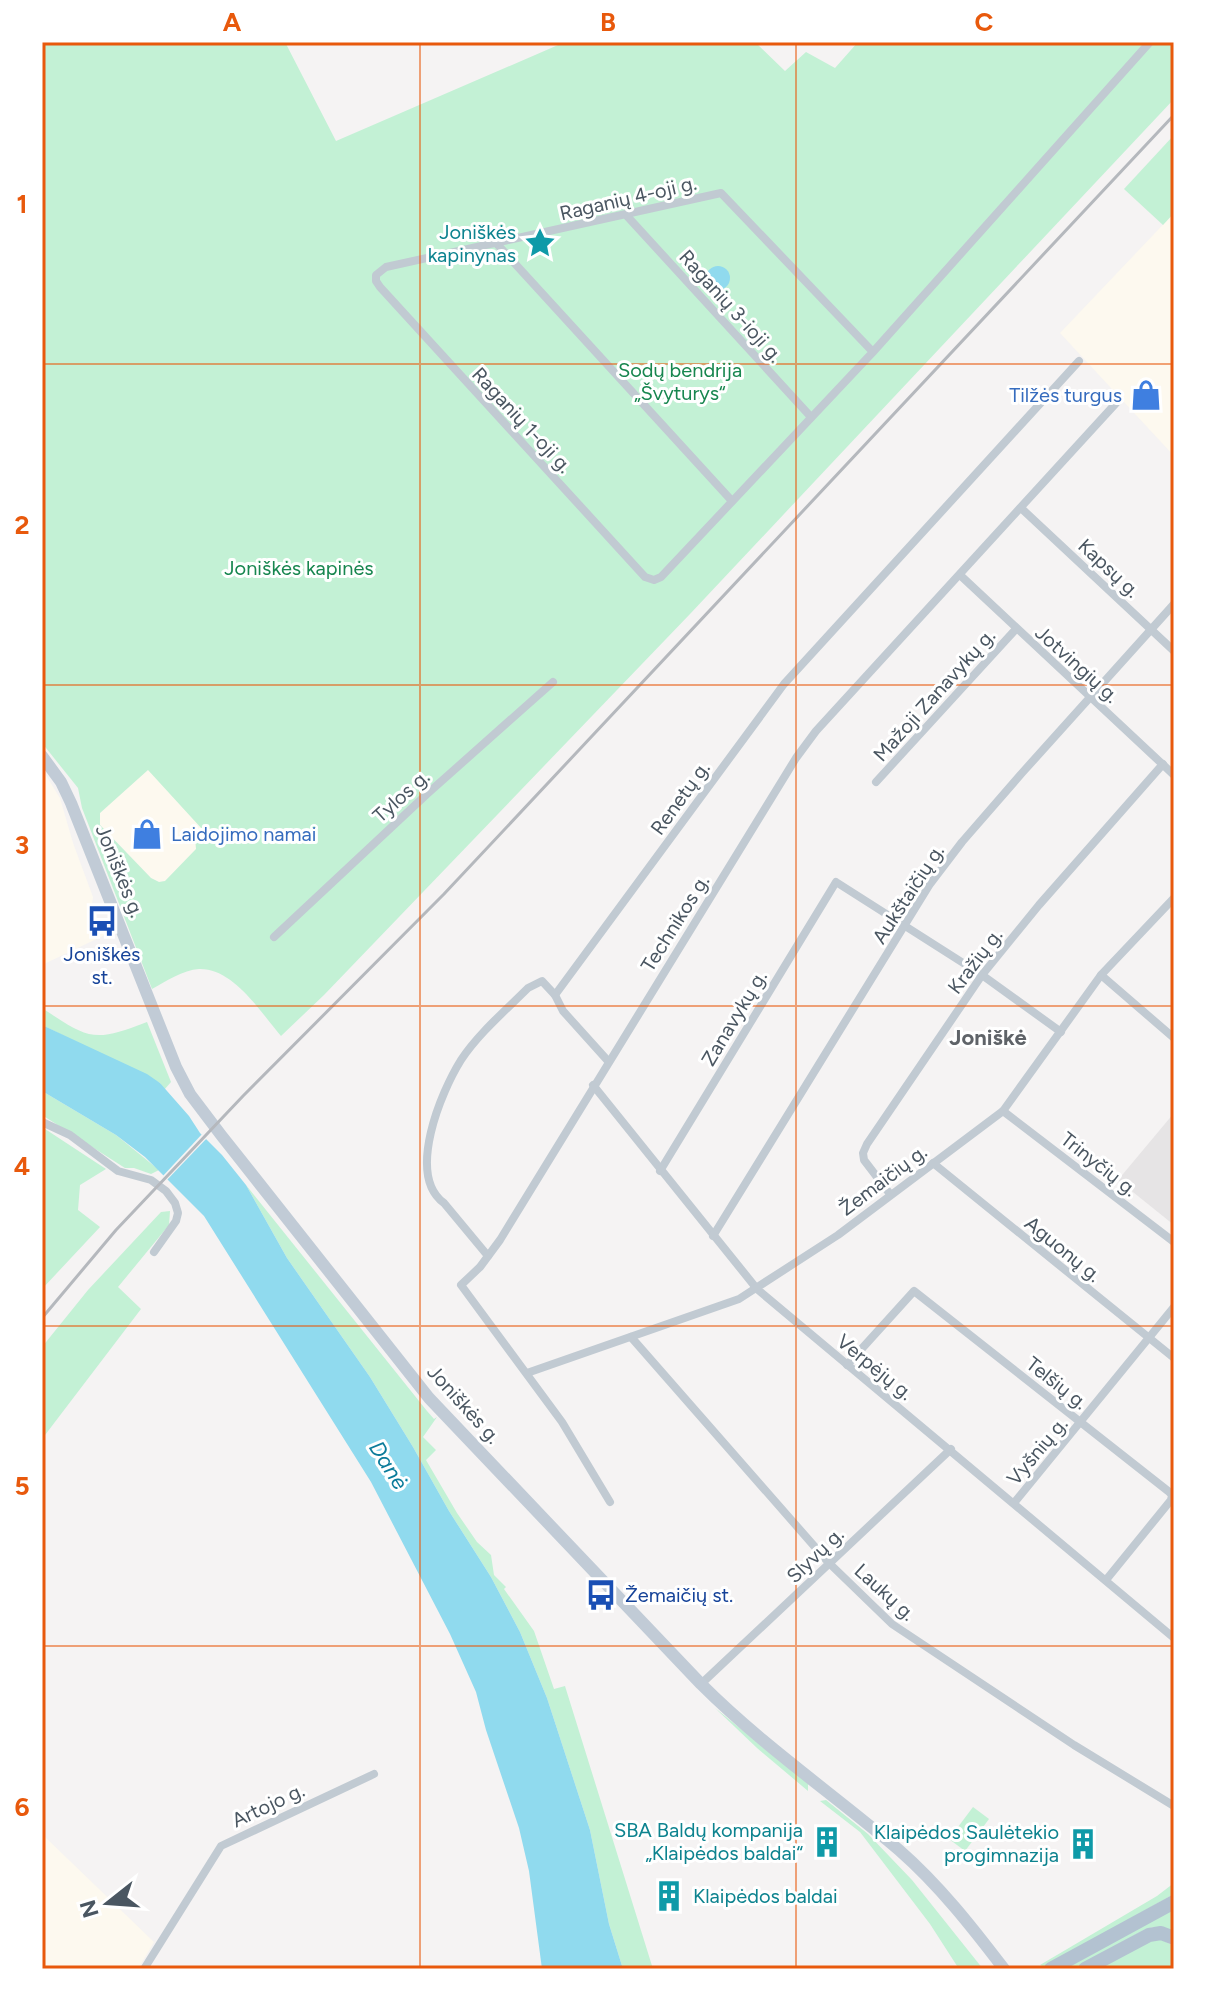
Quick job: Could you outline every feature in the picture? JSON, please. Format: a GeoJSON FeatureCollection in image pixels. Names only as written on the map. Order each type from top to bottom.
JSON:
{"type":"FeatureCollection","features":[{"type":"Feature","properties":{"kind":"main road","name":"Joniškės g."},"geometry":{"type":"LineString","coordinates":[[42,756],[61,782],[71,803],[176,1067],[200,1108],[429,1398],[701,1684],[741,1721],[900,1851],[950,1901],[1004,1969]]}},
{"type":"Feature","properties":{"kind":"main road"},"geometry":{"type":"LineString","coordinates":[[1051,1969],[1174,1902]]}},
{"type":"Feature","properties":{"kind":"main road"},"geometry":{"type":"LineString","coordinates":[[1085,1969],[1149,1935],[1161,1933],[1174,1938]]}},
{"type":"Feature","properties":{"kind":"street"},"geometry":{"type":"LineString","coordinates":[[497,244],[732,501],[873,352],[1150,42]]}},
{"type":"Feature","properties":{"kind":"street","name":"Raganių 4-oji g."},"geometry":{"type":"LineString","coordinates":[[376,275],[386,267],[721,193],[873,352]]}},
{"type":"Feature","properties":{"kind":"street","name":"Raganių 3-ioji g."},"geometry":{"type":"LineString","coordinates":[[627,216],[811,417]]}},
{"type":"Feature","properties":{"kind":"street","name":"Raganių 1-oji g."},"geometry":{"type":"LineString","coordinates":[[376,275],[380,287],[645,577],[654,580],[661,577],[732,501]]}},
{"type":"Feature","properties":{"kind":"street","name":"Renetų g."},"geometry":{"type":"LineString","coordinates":[[555,995],[784,684],[1079,361]]}},
{"type":"Feature","properties":{"kind":"street","name":"Technikos g."},"geometry":{"type":"LineString","coordinates":[[610,1502],[562,1422],[461,1285],[488,1256],[796,758],[816,731],[1118,401]]}},
{"type":"Feature","properties":{"kind":"street","name":"Kapsų g."},"geometry":{"type":"LineString","coordinates":[[1021,508],[1174,651]]}},
{"type":"Feature","properties":{"kind":"street","name":"Jotvingių g."},"geometry":{"type":"LineString","coordinates":[[960,575],[1174,775]]}},
{"type":"Feature","properties":{"kind":"street","name":"Aukštaičių g."},"geometry":{"type":"LineString","coordinates":[[713,1236],[930,884],[962,842],[1174,604]]}},
{"type":"Feature","properties":{"kind":"street","name":"Mažoji Zanavykų g."},"geometry":{"type":"LineString","coordinates":[[876,782],[1016,629]]}},
{"type":"Feature","properties":{"kind":"street","name":"Tylos g."},"geometry":{"type":"LineString","coordinates":[[274,937],[404,814],[553,682]]}},
{"type":"Feature","properties":{"kind":"street","name":"Kražių g."},"geometry":{"type":"LineString","coordinates":[[890,1194],[867,1165],[863,1153],[982,975],[1163,764]]}},
{"type":"Feature","properties":{"kind":"street","name":"Zanavykų g."},"geometry":{"type":"LineString","coordinates":[[660,1171],[836,882],[904,927]]}},
{"type":"Feature","properties":{"kind":"street","name":"Žemaičių g."},"geometry":{"type":"LineString","coordinates":[[527,1373],[719,1307],[757,1289],[838,1235],[1003,1111],[1101,975],[1174,898]]}},
{"type":"Feature","properties":{"kind":"street"},"geometry":{"type":"LineString","coordinates":[[1164,908],[1174,917]]}},
{"type":"Feature","properties":{"kind":"street"},"geometry":{"type":"LineString","coordinates":[[904,927],[982,975],[1061,1032]]}},
{"type":"Feature","properties":{"kind":"street"},"geometry":{"type":"LineString","coordinates":[[1101,975],[1174,1038]]}},
{"type":"Feature","properties":{"kind":"street"},"geometry":{"type":"LineString","coordinates":[[488,1256],[431,1189],[427,1165],[431,1132],[461,1060],[528,988],[542,981],[555,995],[563,1011],[608,1061]]}},
{"type":"Feature","properties":{"kind":"street","name":"Verpėjų g."},"geometry":{"type":"LineString","coordinates":[[593,1085],[757,1289],[1174,1638]]}},
{"type":"Feature","properties":{"kind":"street","name":"Trinyčių g."},"geometry":{"type":"LineString","coordinates":[[1003,1111],[1174,1242]]}},
{"type":"Feature","properties":{"kind":"street"},"geometry":{"type":"LineString","coordinates":[[42,1122],[70,1135],[118,1171],[151,1180],[166,1191],[178,1213],[173,1228],[161,1239],[154,1252]]}},
{"type":"Feature","properties":{"kind":"street","name":"Aguonų g."},"geometry":{"type":"LineString","coordinates":[[933,1163],[1174,1358]]}},
{"type":"Feature","properties":{"kind":"street","name":"Telšių g."},"geometry":{"type":"LineString","coordinates":[[847,1365],[914,1291],[1172,1495],[1106,1580]]}},
{"type":"Feature","properties":{"kind":"street","name":"Vyšnių g."},"geometry":{"type":"LineString","coordinates":[[1014,1503],[1174,1307]]}},
{"type":"Feature","properties":{"kind":"street","name":"Laukų g."},"geometry":{"type":"LineString","coordinates":[[631,1337],[829,1563],[892,1624],[1074,1745],[1174,1806]]}},
{"type":"Feature","properties":{"kind":"street","name":"Slyvų g."},"geometry":{"type":"LineString","coordinates":[[701,1684],[951,1449]]}},
{"type":"Feature","properties":{"kind":"street","name":"Artojo g."},"geometry":{"type":"LineString","coordinates":[[144,1969],[221,1846],[374,1774]]}},
{"type":"Feature","properties":{"kind":"shaded area","name":"Tilžės turgus"},"geometry":{"type":"Polygon","coordinates":[[[1174,213],[1174,456],[1060,333],[1174,213]]]}},
{"type":"Feature","properties":{"kind":"shaded area"},"geometry":{"type":"Polygon","coordinates":[[[42,769],[60,798],[93,897],[92,904],[99,924],[107,934],[44,964],[42,961],[42,769]]]}},
{"type":"Feature","properties":{"kind":"shaded area"},"geometry":{"type":"Polygon","coordinates":[[[148,769],[203,829],[197,849],[165,881],[159,882],[151,878],[100,825],[98,818],[148,769]]]}},
{"type":"Feature","properties":{"kind":"shaded area"},"geometry":{"type":"Polygon","coordinates":[[[1174,1113],[1174,1225],[1118,1180],[1174,1113]]]}},
{"type":"Feature","properties":{"kind":"shaded area"},"geometry":{"type":"Polygon","coordinates":[[[42,1834],[154,1942],[138,1969],[42,1969],[42,1834]]]}},
{"type":"Feature","properties":{"kind":"green space"},"geometry":{"type":"Polygon","coordinates":[[[42,42],[285,42],[336,141],[565,42],[755,42],[785,71],[806,52],[835,68],[858,42],[1174,42],[1174,99],[690,614],[281,1036],[246,994],[224,976],[212,971],[187,971],[152,989],[82,808],[78,788],[42,743],[42,42]],[[148,770],[100,813],[100,825],[151,878],[159,882],[165,881],[196,849],[195,837],[202,829],[148,770]]]}},
{"type":"Feature","properties":{"kind":"green space"},"geometry":{"type":"Polygon","coordinates":[[[1174,135],[1174,213],[1163,225],[1124,189],[1174,135]]]}},
{"type":"Feature","properties":{"kind":"green space"},"geometry":{"type":"Polygon","coordinates":[[[42,1008],[82,1032],[92,1034],[114,1033],[147,1022],[171,1082],[164,1090],[160,1083],[42,1025],[42,1008]]]}},
{"type":"Feature","properties":{"kind":"green space"},"geometry":{"type":"Polygon","coordinates":[[[42,1091],[116,1135],[159,1170],[151,1174],[125,1168],[42,1115],[42,1091]]]}},
{"type":"Feature","properties":{"kind":"green space"},"geometry":{"type":"Polygon","coordinates":[[[42,1127],[106,1169],[80,1185],[78,1210],[100,1227],[42,1289],[42,1127]]]}},
{"type":"Feature","properties":{"kind":"green space"},"geometry":{"type":"Polygon","coordinates":[[[246,1185],[427,1411],[434,1419],[437,1417],[423,1437],[436,1450],[426,1460],[457,1513],[477,1542],[491,1555],[494,1575],[506,1587],[504,1589],[534,1631],[554,1689],[565,1686],[653,1969],[623,1969],[609,1924],[590,1830],[547,1698],[520,1632],[491,1577],[413,1447],[370,1377],[287,1258],[246,1185]]]}},
{"type":"Feature","properties":{"kind":"green space"},"geometry":{"type":"Polygon","coordinates":[[[170,1211],[169,1225],[118,1287],[141,1309],[42,1439],[42,1347],[88,1290],[161,1212],[170,1211]]]}},
{"type":"Feature","properties":{"kind":"green space"},"geometry":{"type":"Polygon","coordinates":[[[715,1708],[808,1783],[808,1791],[757,1748],[715,1708]]]}},
{"type":"Feature","properties":{"kind":"green space"},"geometry":{"type":"Polygon","coordinates":[[[826,1800],[868,1834],[912,1880],[983,1969],[959,1969],[930,1924],[860,1832],[820,1801],[826,1800]]]}},
{"type":"Feature","properties":{"kind":"green space"},"geometry":{"type":"Polygon","coordinates":[[[973,1807],[989,1819],[965,1851],[949,1839],[973,1807]]]}},
{"type":"Feature","properties":{"kind":"green space"},"geometry":{"type":"Polygon","coordinates":[[[1174,1883],[1174,1894],[1044,1967],[1040,1965],[1157,1896],[1174,1883]]]}},
{"type":"Feature","properties":{"kind":"green space"},"geometry":{"type":"Polygon","coordinates":[[[1174,1908],[1174,1932],[1154,1927],[1146,1929],[1073,1969],[1065,1969],[1174,1908]]]}},
{"type":"Feature","properties":{"kind":"green space"},"geometry":{"type":"Polygon","coordinates":[[[1156,1937],[1174,1946],[1174,1969],[1097,1969],[1156,1937]]]}},
{"type":"Feature","properties":{"kind":"water"},"geometry":{"type":"Polygon","coordinates":[[[718,266],[727,269],[730,278],[727,287],[718,290],[709,287],[706,278],[709,269],[718,266]]]}},
{"type":"Feature","properties":{"kind":"water","name":"Danė"},"geometry":{"type":"Polygon","coordinates":[[[42,1025],[160,1083],[246,1185],[287,1258],[370,1377],[491,1577],[520,1632],[547,1698],[590,1830],[609,1924],[623,1969],[542,1969],[529,1871],[519,1828],[476,1692],[450,1634],[371,1482],[204,1216],[145,1157],[116,1135],[42,1091],[42,1025]]]}},
{"type":"Feature","properties":{"kind":"pier"},"geometry":{"type":"Polygon","coordinates":[[[204,1132],[209,1136],[165,1182],[161,1178],[204,1132]]]}},
{"type":"Feature","properties":{"kind":"railway"},"geometry":{"type":"LineString","coordinates":[[42,1318],[116,1230],[243,1096],[444,894],[1174,115]]}},
{"type":"Feature","properties":{"kind":"place","name":"Joniškės kapinynas"},"geometry":{"type":"Point","coordinates":[540,243]}},
{"type":"Feature","properties":{"kind":"place","name":"Tilžės turgus"},"geometry":{"type":"Point","coordinates":[1146,395]}},
{"type":"Feature","properties":{"kind":"place","name":"Laidojimo namai"},"geometry":{"type":"Point","coordinates":[147,834]}},
{"type":"Feature","properties":{"kind":"place","name":"Joniškės st."},"geometry":{"type":"Point","coordinates":[102,921]}},
{"type":"Feature","properties":{"kind":"place","name":"Žemaičių st."},"geometry":{"type":"Point","coordinates":[601,1595]}},
{"type":"Feature","properties":{"kind":"place","name":"SBA Baldų kompanija „Klaipėdos baldai“"},"geometry":{"type":"Point","coordinates":[827,1842]}},
{"type":"Feature","properties":{"kind":"place","name":"Klaipėdos Saulėtekio progimnazija"},"geometry":{"type":"Point","coordinates":[1083,1844]}},
{"type":"Feature","properties":{"kind":"place","name":"Klaipėdos baldai"},"geometry":{"type":"Point","coordinates":[669,1896]}},
{"type":"Feature","properties":{"kind":"district","name":"Joniškė"},"geometry":{"type":"Point","coordinates":[988,1037]}},
{"type":"Feature","properties":{"kind":"park label","name":"Sodų bendrija „Švyturys“"},"geometry":{"type":"Point","coordinates":[680,382]}},
{"type":"Feature","properties":{"kind":"park label","name":"Joniškės kapinės"},"geometry":{"type":"Point","coordinates":[299,568]}}]}
